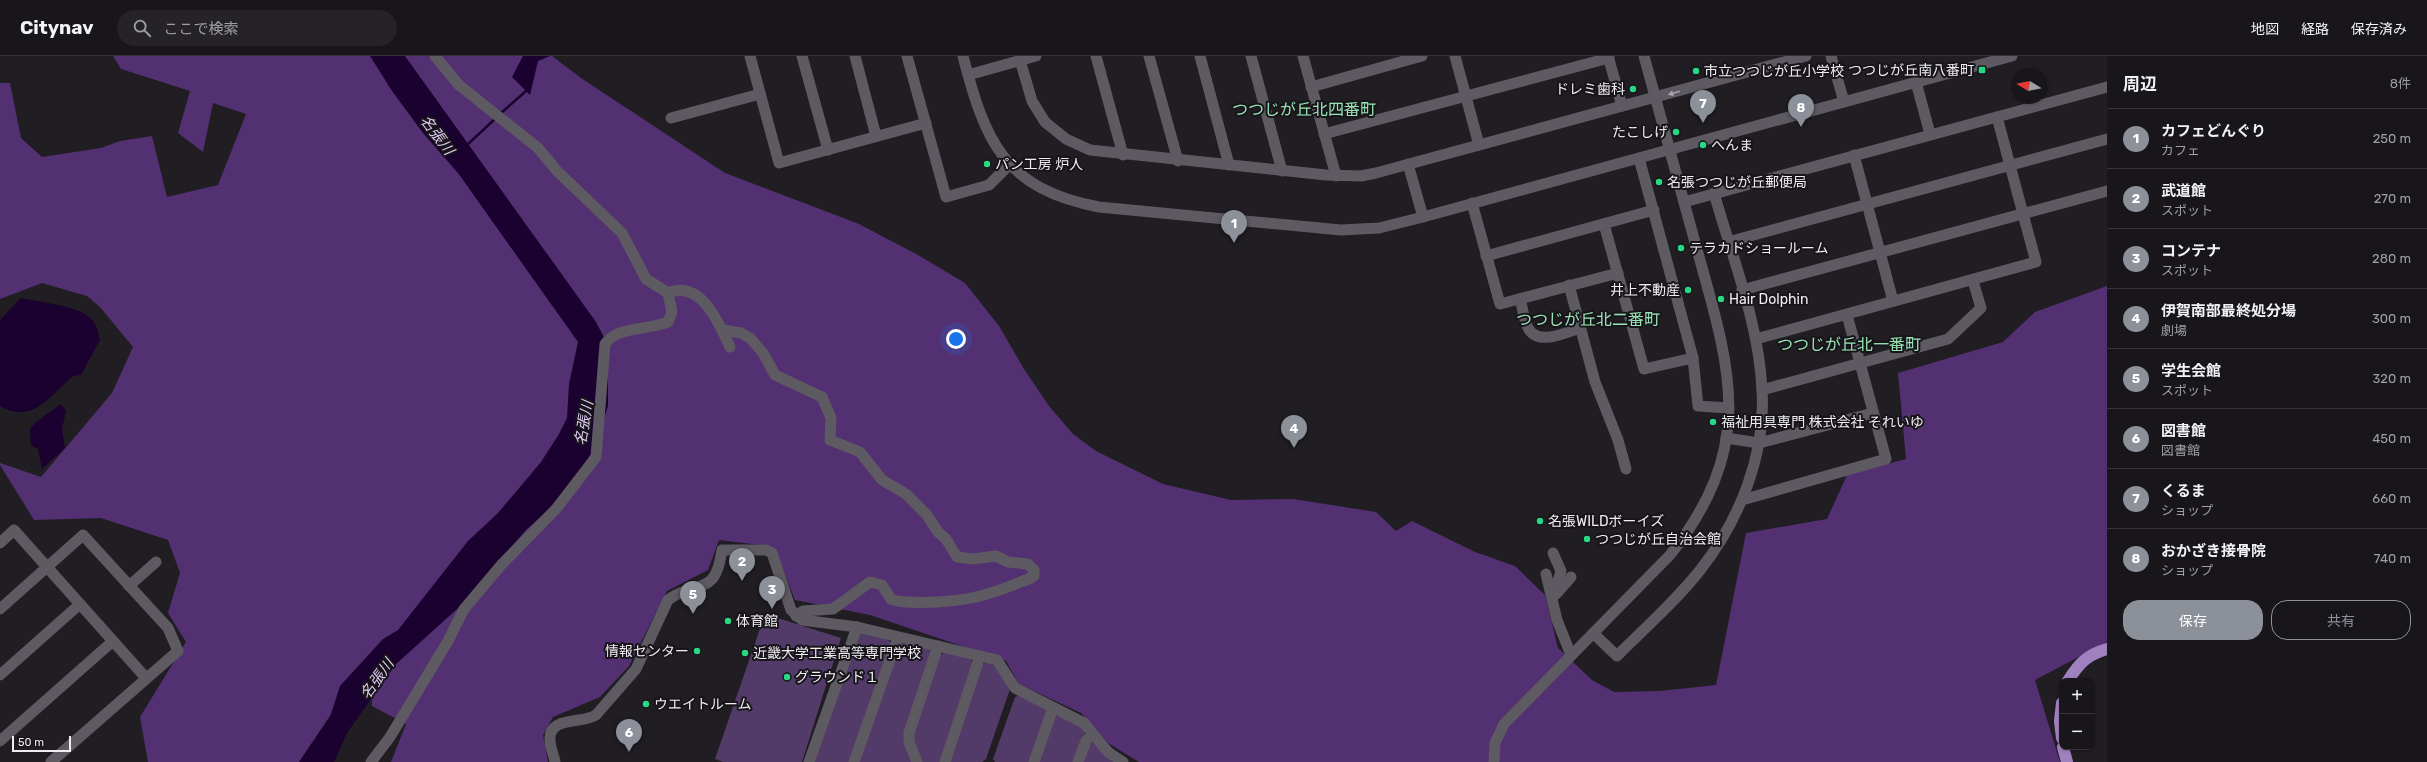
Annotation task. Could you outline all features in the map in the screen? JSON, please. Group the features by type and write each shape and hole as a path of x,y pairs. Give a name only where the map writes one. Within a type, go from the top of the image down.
{"main road":[{"path":"2070,678 2076,668 2092,654 2107,649"},
{"path":"2065,750 2067,762"}],"street":[{"path":"371,762 390,737 429,673 448,641 464,609 502,564 556,509 596,457 605,344 612,337 625,332 668,322 672,312 668,293 646,279 622,233 557,171 538,148 460,85 435,56"},
{"path":"750,56 779,162 926,123"},
{"path":"802,56 828,150"},
{"path":"854,56 876,136"},
{"path":"907,56 946,197 989,185 1010,164"},
{"path":"963,56 983,123 994,143 1010,164 1034,183 1056,195 1073,202 1099,207 1341,230 1379,228 1423,217 2012,56"},
{"path":"968,75 1036,56"},
{"path":"1096,56 1123,155"},
{"path":"1149,56 1178,161"},
{"path":"1200,56 1229,165"},
{"path":"1251,56 1282,171"},
{"path":"1303,56 1336,176"},
{"path":"1311,87 1422,56"},
{"path":"1455,56 1479,145"},
{"path":"1494,762 1495,743 1504,724 1670,555 1688,533 1712,488 1721,463 1730,408 1724,348 1644,56"},
{"path":"1020,60 1032,101 1051,128 1082,148 1123,155 1178,161 1336,176 1361,176 1655,98 1806,56"},
{"path":"1831,56 1844,102"},
{"path":"1324,134 1609,57 1622,106"},
{"path":"1916,82 1930,134"},
{"path":"1684,202 2107,86"},
{"path":"671,118 760,94"},
{"path":"1756,339 1893,301 1973,281 2036,262 1997,117"},
{"path":"1728,242 2107,139"},
{"path":"1854,155 1893,301"},
{"path":"1639,158 1693,358 1698,406 1730,408"},
{"path":"1408,164 1423,217"},
{"path":"1742,290 2107,191"},
{"path":"1593,633 1617,656 1701,570 1725,535 1742,500 1759,443 1762,390 1756,339 1714,193"},
{"path":"1472,203 1500,304 1618,273"},
{"path":"1486,256 1654,210"},
{"path":"1604,224 1644,369 1693,358"},
{"path":"1762,390 1948,339 1981,308 1973,281"},
{"path":"1569,286 1595,382 1618,440 1626,469"},
{"path":"668,293 680,290 697,296 705,303 722,330 730,347"},
{"path":"1520,299 1529,331 1535,335 1546,338 1580,328"},
{"path":"1742,500 1886,459 1847,315"},
{"path":"722,330 741,333 750,338 763,352 775,375 820,395 830,415 830,440 857,450 869,462 882,480 906,494 927,515 938,532 946,539 957,558 973,559 996,556 1008,562 1028,564 1034,570 1031,578 976,597 953,600 897,601 889,596 882,585 870,582 833,610 803,611 796,616"},
{"path":"1726,438 1759,443 1873,413"},
{"path":"0,543 14,530 146,678"},
{"path":"0,609 84,534 168,628 178,650 52,762"},
{"path":"556,762 549,740 553,730 560,724 589,719 599,712 636,669 668,600 712,580 719,569 722,550 766,550 772,553 791,610 802,620 856,627 997,660 1015,688 1084,723 1108,752 1123,762"},
{"path":"1553,552 1562,572 1553,597"},
{"path":"129,586 156,562"},
{"path":"1546,574 1553,597 1557,620 1571,655"},
{"path":"1553,597 1571,577"},
{"path":"0,675 80,604"},
{"path":"809,762 856,627"},
{"path":"854,762 898,637"},
{"path":"0,741 113,641"},
{"path":"917,762 909,742 909,733 938,646"},
{"path":"946,762 980,656"},
{"path":"1034,762 1053,708"},
{"path":"1078,762 1086,740 1092,734"}],"shaded area":[{"path":"113,56 552,56 581,78 725,173 859,224 918,255 965,283 999,326 1024,369 1049,406 1073,434 1096,451 1163,484 1231,500 1293,499 1376,512 1396,531 1412,521 1475,552 1515,566 1545,595 1558,648 1592,680 1614,692 1660,691 1716,685 1746,533 1827,519 1847,475 1906,459 1898,373 2003,342 2035,312 2107,286 2107,642 2035,680 2060,762 1139,762 1108,743 1081,713 1019,684 1006,661 870,615 795,600 775,549 769,546 719,540 708,570 667,591 629,666 600,697 553,717 543,735 548,762 391,762 406,724 372,706 370,656 299,762 148,762 140,717 186,642 168,613 180,573 168,540 101,518 34,520 0,465 0,463 41,477 112,393 133,347 100,307 87,296 42,283 0,299 0,83 10,83 21,138 42,157 101,148 120,141 152,136 167,197 218,185 246,114 213,103 203,152 178,133 190,91 121,69"},
{"name":"グラウンド１","path":"765,614 841,638 802,762 723,762 715,759"},
{"path":"862,632 888,638 891,644 850,762 813,762 857,636"},
{"path":"903,643 930,648 933,653 905,732 912,762 858,762 898,646"},
{"path":"945,652 971,659 974,664 940,762 920,762 913,740 913,732 940,655"},
{"path":"987,662 997,667 1010,689 986,759 982,762 951,762 948,758 981,665"},
{"path":"1020,695 1045,708 1047,713 1030,762 995,762 993,759 1015,697"},
{"path":"1058,715 1081,726 1085,732 1074,762 1037,762 1052,717"},
{"path":"1095,742 1113,762 1082,762 1088,743"}],"water":[{"name":"名張川","path":"370,56 405,56 596,322 608,345 608,406 594,450 568,487 547,511 526,530 467,600 395,665 347,733 334,762 299,762 330,717 340,686 383,639 398,630 468,541 498,513 541,462 559,434 567,418 569,384 578,342 458,173 423,133 392,91"},
{"path":"523,56 550,56 538,61 530,95 512,77"},
{"path":"21,298 56,304 82,312 95,324 100,340 81,375 73,376 40,406 22,412 11,411 0,406 0,320"},
{"path":"61,404 66,411 62,429 65,448 42,469 38,449 31,445 30,429 37,421"}],"waterway":[{"path":"501,113 526,91"},
{"path":"467,145 496,118"}],"place":[{"name":"つつじが丘南八番町","path":"1982,70"},
{"name":"市立つつじが丘小学校","path":"1696,71"},
{"name":"ドレミ歯科","path":"1633,89"},
{"name":"くるま","path":"1703,123"},
{"name":"おかざき接骨院","path":"1801,127"},
{"name":"たこしげ","path":"1676,132"},
{"name":"へんま","path":"1703,145"},
{"name":"パン工房 炉人","path":"987,164"},
{"name":"名張つつじが丘郵便局","path":"1659,182"},
{"name":"カフェどんぐり","path":"1234,243"},
{"name":"テラカドショールーム","path":"1681,248"},
{"name":"井上不動産","path":"1688,290"},
{"name":"Hair Dolphin","path":"1721,299"},
{"name":"福祉用具専門 株式会社 それいゆ","path":"1713,422"},
{"name":"伊賀南部最終処分場","path":"1294,448"},
{"name":"名張WILDボーイズ","path":"1540,521"},
{"name":"つつじが丘自治会館","path":"1587,539"},
{"name":"武道館","path":"742,581"},
{"name":"コンテナ","path":"772,609"},
{"name":"学生会館","path":"693,614"},
{"name":"体育館","path":"728,621"},
{"name":"情報センター","path":"697,651"},
{"name":"近畿大学工業高等専門学校","path":"745,653"},
{"name":"グラウンド１","path":"787,677"},
{"name":"ウエイトルーム","path":"646,704"},
{"name":"図書館","path":"629,752"}],"district":[{"name":"つつじが丘北四番町","path":"1304,109"},
{"name":"つつじが丘北二番町","path":"1588,319"},
{"name":"つつじが丘北一番町","path":"1849,344"}]}
